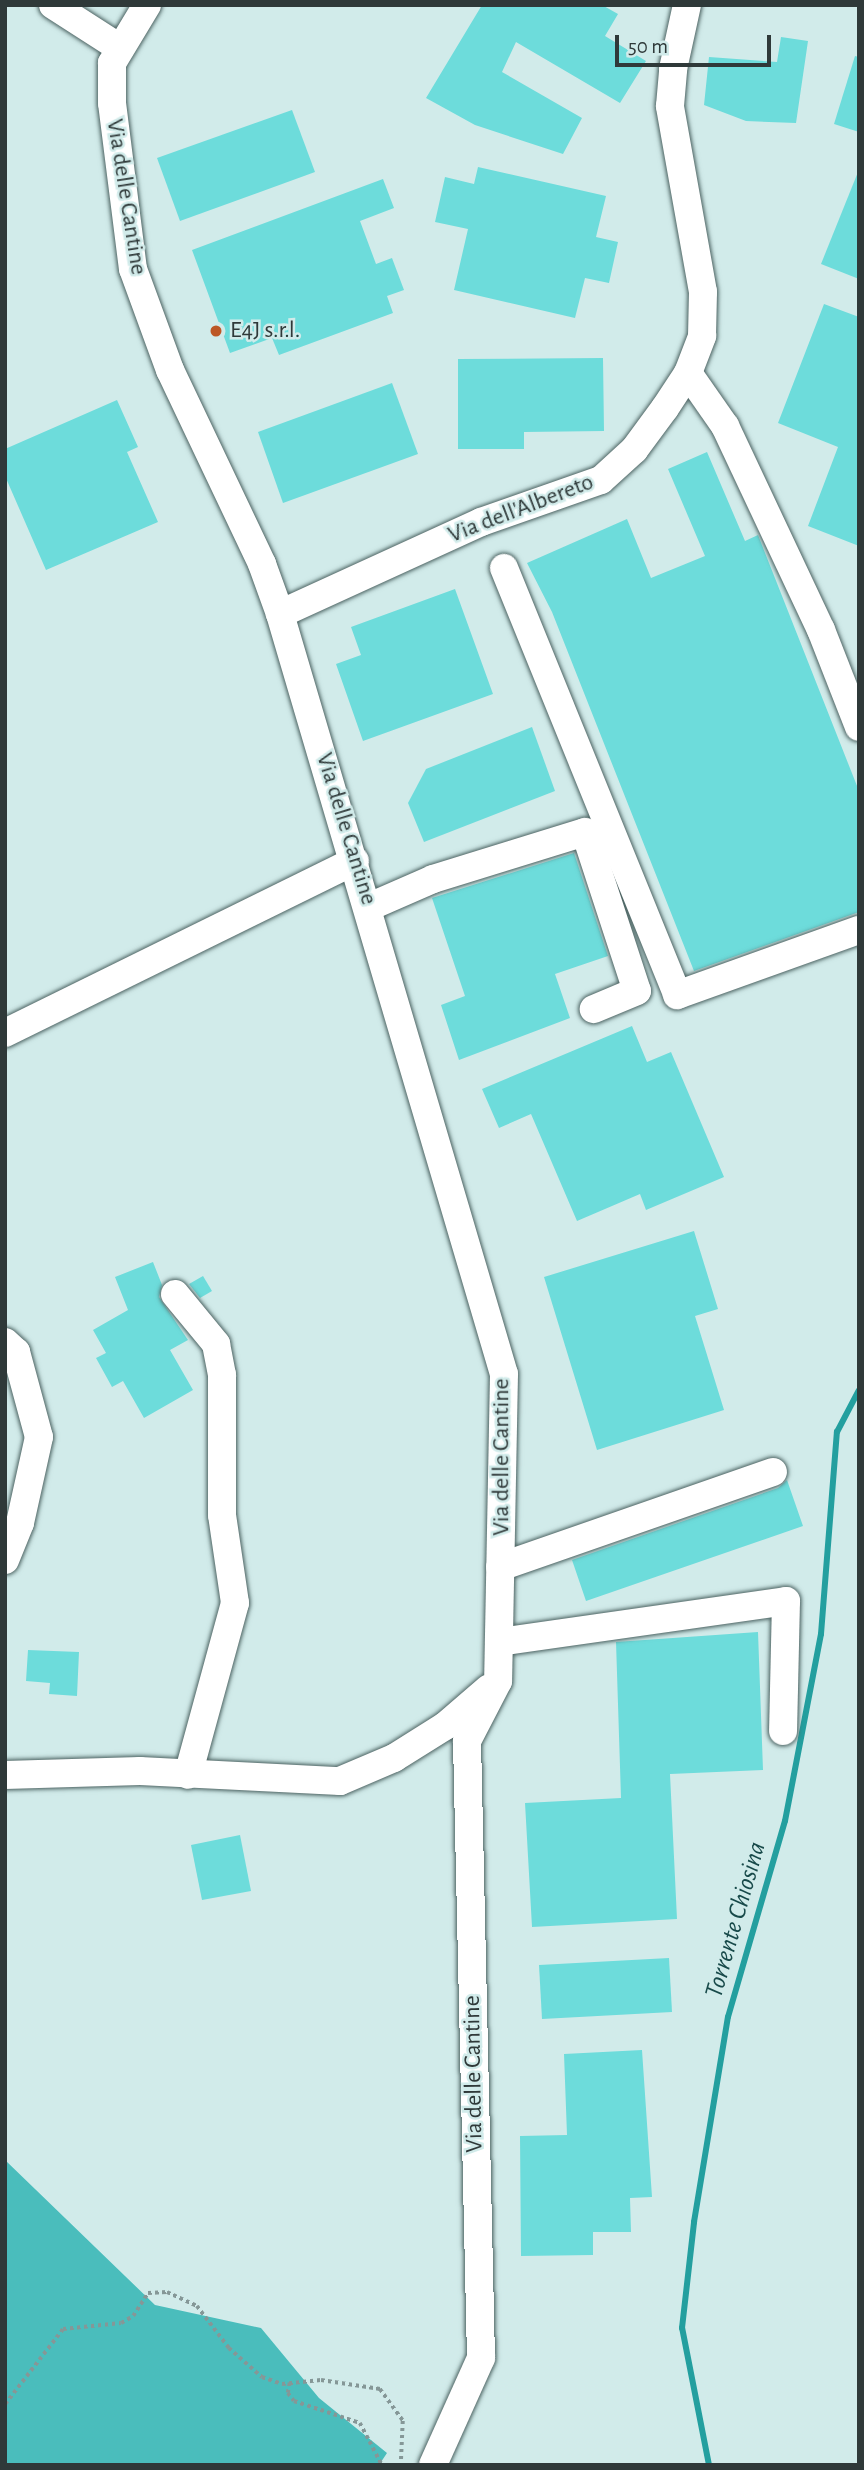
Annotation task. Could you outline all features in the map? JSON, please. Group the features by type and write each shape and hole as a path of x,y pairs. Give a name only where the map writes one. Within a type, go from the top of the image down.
{"street":[{"path":"53,5 120,48"},
{"name":"Via delle Cantine","path":"147,5 112,63 112,103 134,269 170,370 262,564 280,614 369,907 505,1374 498,1681 467,1741 481,2358 433,2465"},
{"name":"Via dell'Albereto","path":"280,614 481,522 601,480 635,450 688,373 702,335 703,292 670,106 673,69 687,5"},
{"path":"688,373 731,438 821,630 859,727"},
{"path":"504,568 677,995 859,930"},
{"path":"369,907 433,879 585,832 638,991 594,1009"},
{"path":"5,1033 355,861"},
{"path":"175,1294 216,1344 220,1365 222,1515 235,1603 188,1775"},
{"path":"5,1342 16,1352 39,1437 20,1523 5,1560"},
{"path":"500,1567 774,1472"},
{"path":"499,1642 786,1601 783,1731"},
{"path":"5,1776 140,1771 340,1781 404,1752 444,1726 498,1681"}],"path":[{"path":"5,2404 63,2329 121,2323 140,2308 148,2293 167,2292 197,2306 229,2348 262,2377 290,2383 342,2381 380,2389 403,2421 401,2465"},
{"path":"290,2383 288,2393 294,2401 360,2423 382,2465"}],"shaded area":[{"path":"5,2160 155,2305 261,2328 319,2398 387,2453 379,2465 5,2465"}],"building":[{"path":"482,5 602,5 618,14 605,36 646,61 620,103 516,42 502,72 582,118 563,154 475,125 426,98"},
{"path":"781,37 808,41 796,123 746,121 704,105 709,57 777,62"},
{"path":"855,56 859,57 859,132 834,124"},
{"path":"292,110 315,172 180,221 157,158"},
{"path":"478,167 606,196 596,237 618,242 609,283 585,278 575,318 454,290 468,229 435,222 445,177 474,184"},
{"path":"859,172 859,279 821,264"},
{"path":"383,179 394,208 360,221 376,264 392,258 404,290 387,296 393,313 279,355 272,338 230,353 192,250"},
{"path":"824,304 859,317 859,546 808,526 838,447 778,423"},
{"path":"603,358 604,431 524,432 524,449 458,449 458,359"},
{"path":"392,383 418,454 283,503 258,432"},
{"path":"117,400 138,447 127,452 158,522 46,570 5,476 5,449"},
{"path":"707,452 745,541 758,535 859,791 859,912 694,971 552,612 527,563 627,519 651,578 705,556 668,469"},
{"path":"455,589 493,694 363,741 336,664 361,655 351,627"},
{"path":"532,727 555,791 424,842 408,803 426,769"},
{"path":"574,853 608,956 555,974 570,1018 459,1060 441,1005 465,996 432,898"},
{"path":"632,1026 647,1062 671,1052 724,1177 646,1210 640,1194 577,1221 531,1114 499,1128 482,1089"},
{"path":"694,1231 718,1309 695,1316 724,1410 597,1450 544,1277"},
{"path":"153,1262 162,1285 159,1297 188,1340 170,1350 193,1390 144,1418 123,1381 112,1387 96,1358 106,1353 93,1330 128,1310 115,1277"},
{"path":"203,1276 212,1291 200,1298 189,1284"},
{"path":"787,1480 803,1526 586,1601 572,1560 778,1488"},
{"path":"758,1632 763,1770 670,1774 677,1919 532,1927 525,1803 621,1798 616,1642"},
{"path":"28,1650 79,1652 77,1696 49,1694 50,1683 26,1681"},
{"path":"240,1835 251,1891 202,1900 191,1845"},
{"path":"669,1958 672,2012 542,2019 539,1965"},
{"path":"642,2050 652,2197 630,2198 631,2232 593,2232 593,2255 521,2256 520,2136 567,2135 564,2054"}],"waterway":[{"name":"Torrente Chiosina","path":"709,2465 682,2328 694,2222 728,2017 785,1821 821,1634 837,1432 859,1390"}],"place":[{"name":"E4J s.r.l.","path":"216,331"}]}
